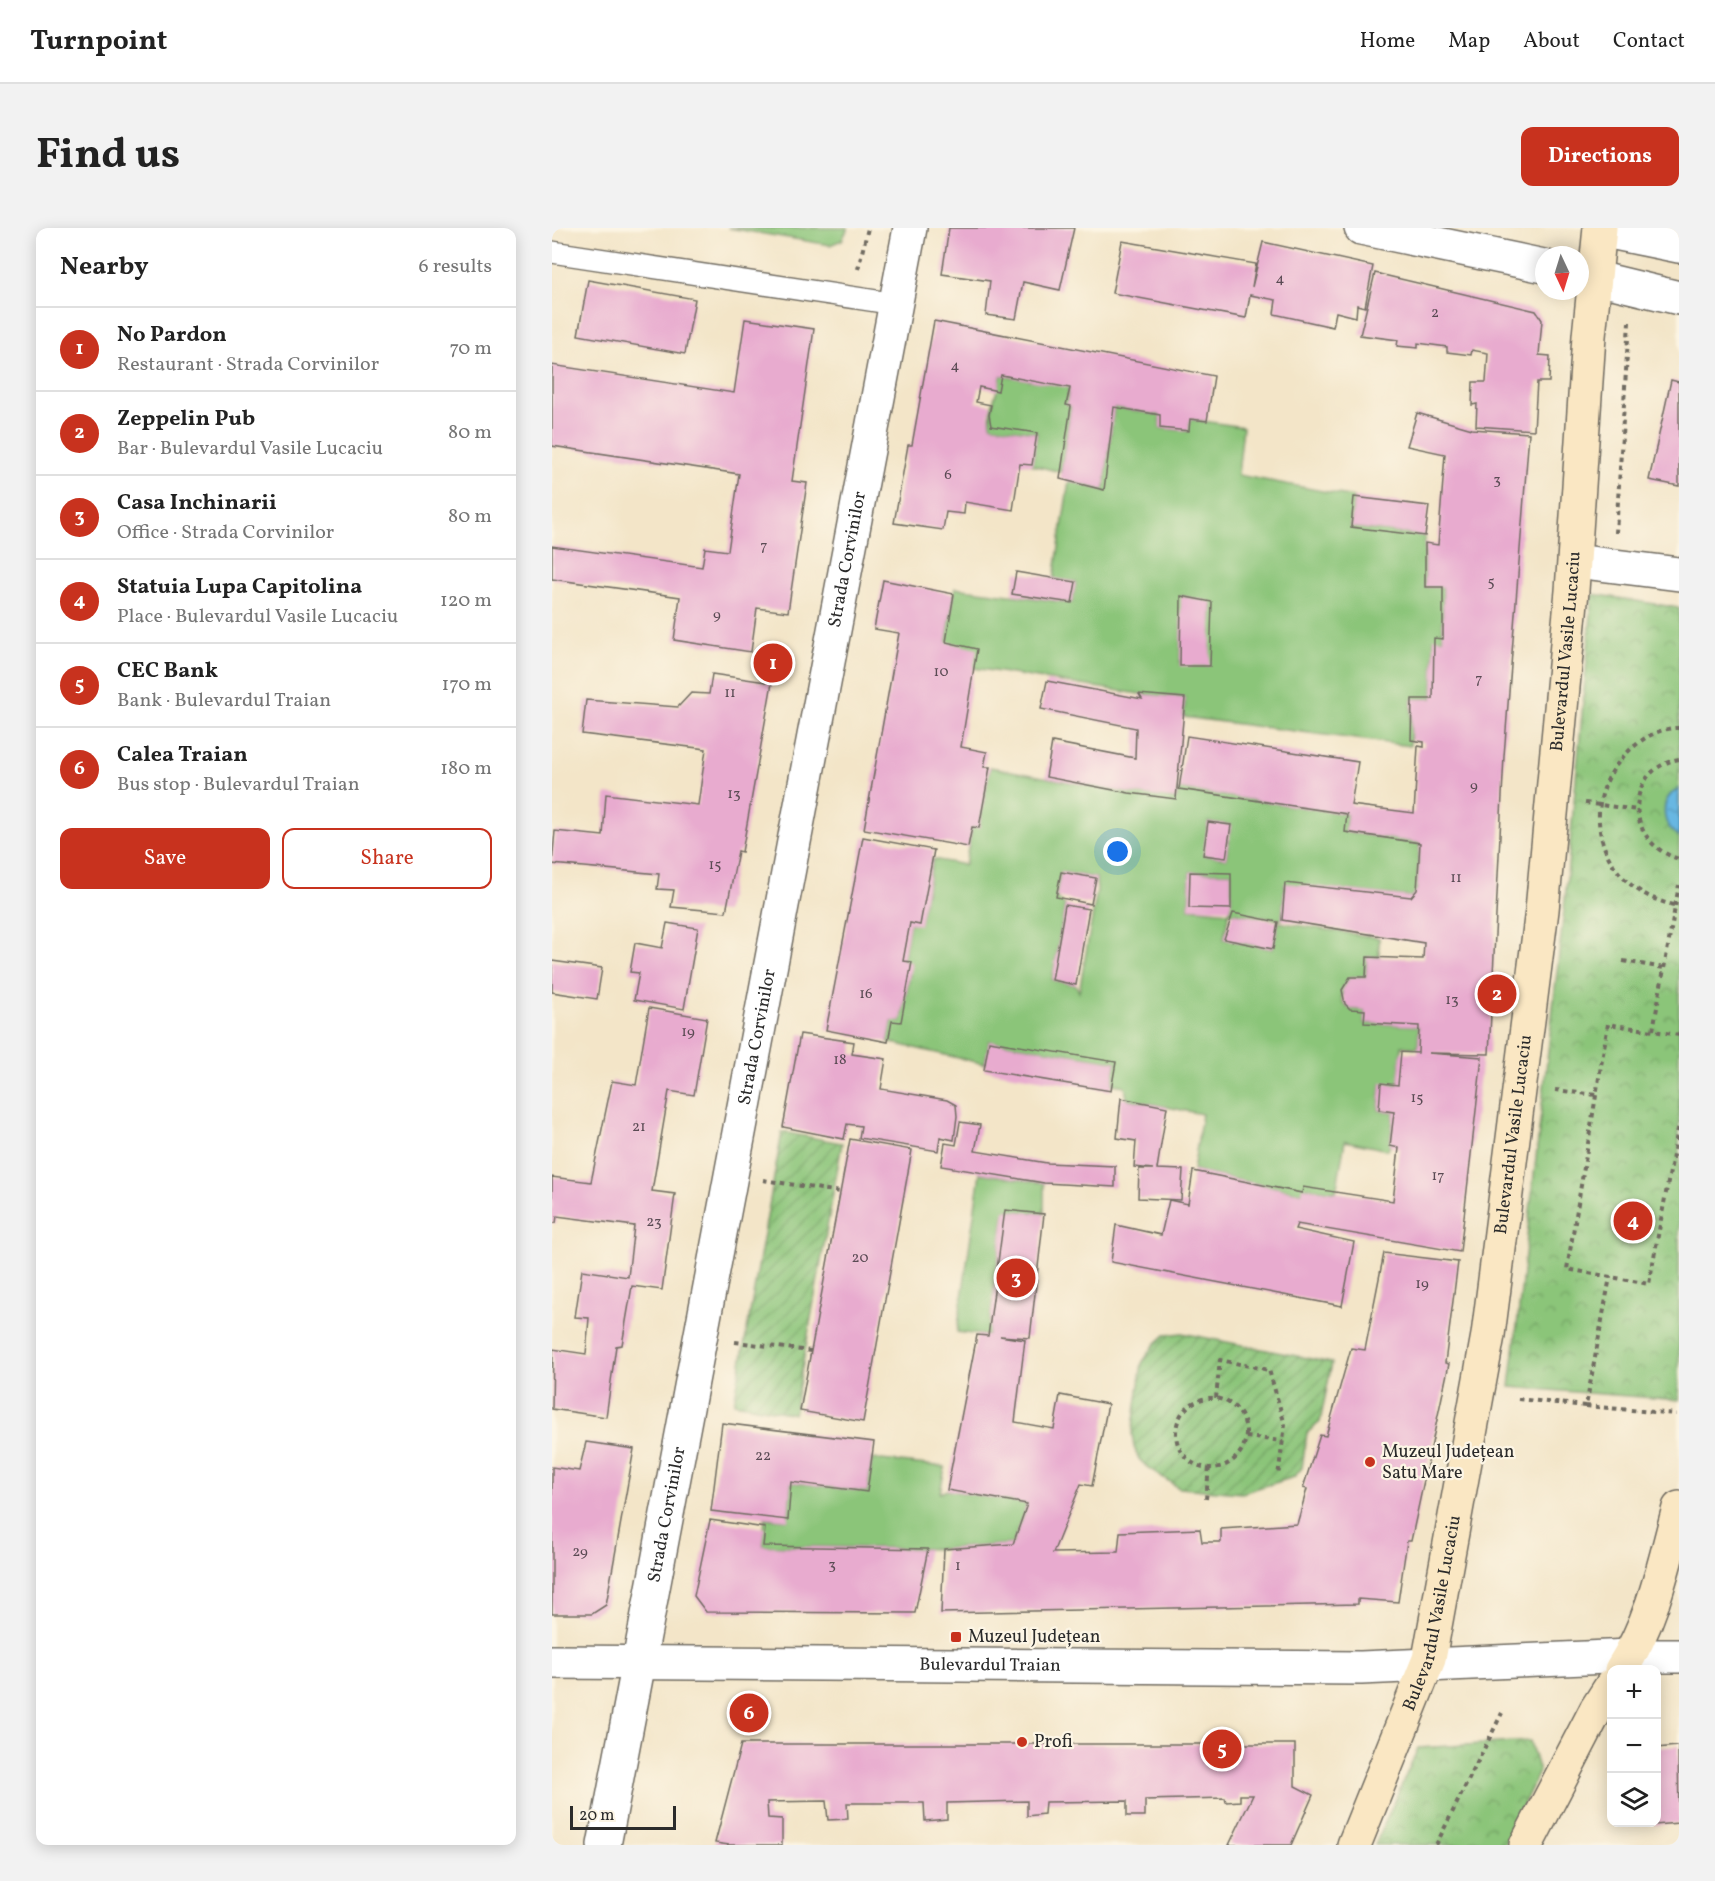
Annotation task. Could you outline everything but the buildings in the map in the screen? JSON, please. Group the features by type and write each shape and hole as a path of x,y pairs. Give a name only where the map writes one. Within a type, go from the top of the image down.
{"main road":[{"name":"Bulevardul Vasile Lucaciu","path":"1589,268 1600,229"},
{"name":"Bulevardul Vasile Lucaciu","path":"1354,1845 1427,1666 1489,1323 1542,910 1575,561 1589,336 1588,300"},
{"path":"1626,1663 1654,1605 1679,1508"},
{"path":"1526,1845 1607,1692"}],"street":[{"name":"Strada Corvinilor","path":"604,1845 873,434 910,228"},
{"path":"1361,228 1535,264"},
{"path":"1600,229 1679,246"},
{"path":"1589,276 1679,298"},
{"path":"1575,561 1679,574"},
{"name":"Bulevardul Traian","path":"552,1662 1361,1668 1626,1663 1679,1656"}],"lane":[{"path":"552,252 896,304"}],"path":[{"path":"858,271 868,228"},
{"path":"1616,543 1630,319"},
{"path":"1677,905 1657,901 1631,886 1612,865 1601,837 1600,805 1606,779 1622,755 1646,737 1673,727 1679,728"},
{"path":"1679,759 1669,761 1655,770 1644,783 1638,799 1643,832 1653,846 1679,859"},
{"path":"1600,805 1638,810"},
{"path":"1653,1030 1679,885"},
{"path":"1623,961 1664,968"},
{"path":"1679,1035 1608,1024 1567,1269 1649,1284 1679,1123"},
{"path":"1551,1089 1596,1095"},
{"path":"762,1180 840,1192"},
{"path":"1586,1406 1610,1277"},
{"path":"732,1341 811,1351"},
{"path":"1216,1398 1221,1360 1269,1370 1285,1425 1278,1476"},
{"path":"1200,1398 1216,1398 1234,1406 1241,1414 1246,1437 1243,1448 1236,1458 1226,1464 1209,1467 1192,1463 1183,1456 1175,1434 1177,1422 1182,1412 1190,1404 1200,1398"},
{"path":"1518,1399 1676,1414"},
{"path":"1246,1437 1283,1441"},
{"path":"1206,1499 1209,1467"},
{"path":"1436,1845 1502,1713"}],"green space":[{"path":"728,228 848,228 842,240 830,245"},
{"path":"1001,375 1069,387 1067,404 1071,406 1061,472 1032,465 1037,433 991,426 992,406"},
{"path":"1114,407 1160,415 1160,428 1188,431 1190,419 1243,427 1238,475 1354,497 1351,527 1425,536 1425,587 1443,587 1443,639 1434,639 1433,699 1412,699 1410,746 1184,717 1185,698 1139,694 974,668 946,642 955,588 1072,603 1076,582 1054,579 1069,481 1104,490","holes":["1182,596 1212,603 1209,666 1180,665"]},
{"path":"1593,594 1679,608 1679,1400 1510,1387 1564,910"},
{"path":"990,767 1129,793 1176,799 1179,789 1347,814 1345,832 1420,843 1417,890 1411,897 1285,884 1282,920 1229,912 1224,939 1273,949 1278,922 1379,938 1379,957 1367,957 1366,977 1351,977 1343,988 1342,997 1349,1008 1365,1010 1364,1023 1419,1026 1418,1048 1402,1046 1398,1085 1381,1084 1379,1110 1394,1112 1388,1150 1345,1141 1336,1192 1304,1187 1302,1193 1193,1171 1202,1114 1127,1099 1125,1086 1112,1084 1116,1062 989,1041 985,1064 888,1042 892,1021 901,1022 912,963 903,961 910,923 920,924 933,859 965,865 972,827 979,827","holes":["1208,822 1231,825 1226,858 1204,855","1061,872 1096,878 1097,891 1079,992 1076,985 1052,980 1065,905 1056,897","1190,872 1231,873 1231,909 1229,912 1189,908"]},
{"path":"782,1132 842,1143 794,1414 734,1403"},
{"path":"980,1173 1044,1183 1044,1214 1005,1210 988,1336 957,1332"},
{"path":"1182,1333 1332,1363 1320,1422 1307,1433 1302,1468 1294,1477 1242,1493 1179,1488 1139,1459 1132,1434 1142,1363 1155,1344 1165,1335"},
{"path":"872,1459 945,1467 940,1493 947,1490 1027,1504 1013,1544 944,1549 763,1546 765,1518 788,1520 791,1482 867,1492"},
{"path":"1530,1741 1539,1772 1504,1845 1375,1845 1418,1748"}],"water":[{"path":"1679,788 1679,837 1668,826 1664,812 1668,799"}],"place":[{"name":"No Pardon","path":"773,663"},
{"name":"Zeppelin Pub","path":"1497,994"},
{"name":"Statuia Lupa Capitolina","path":"1633,1221"},
{"name":"Casa Inchinarii","path":"1016,1278"},
{"name":"Muzeul Județean Satu Mare","path":"1370,1462"},
{"name":"Muzeul Județean","path":"956,1637"},
{"name":"Calea Traian","path":"749,1713"},
{"name":"Profi","path":"1022,1742"},
{"name":"CEC Bank","path":"1222,1749"}]}
